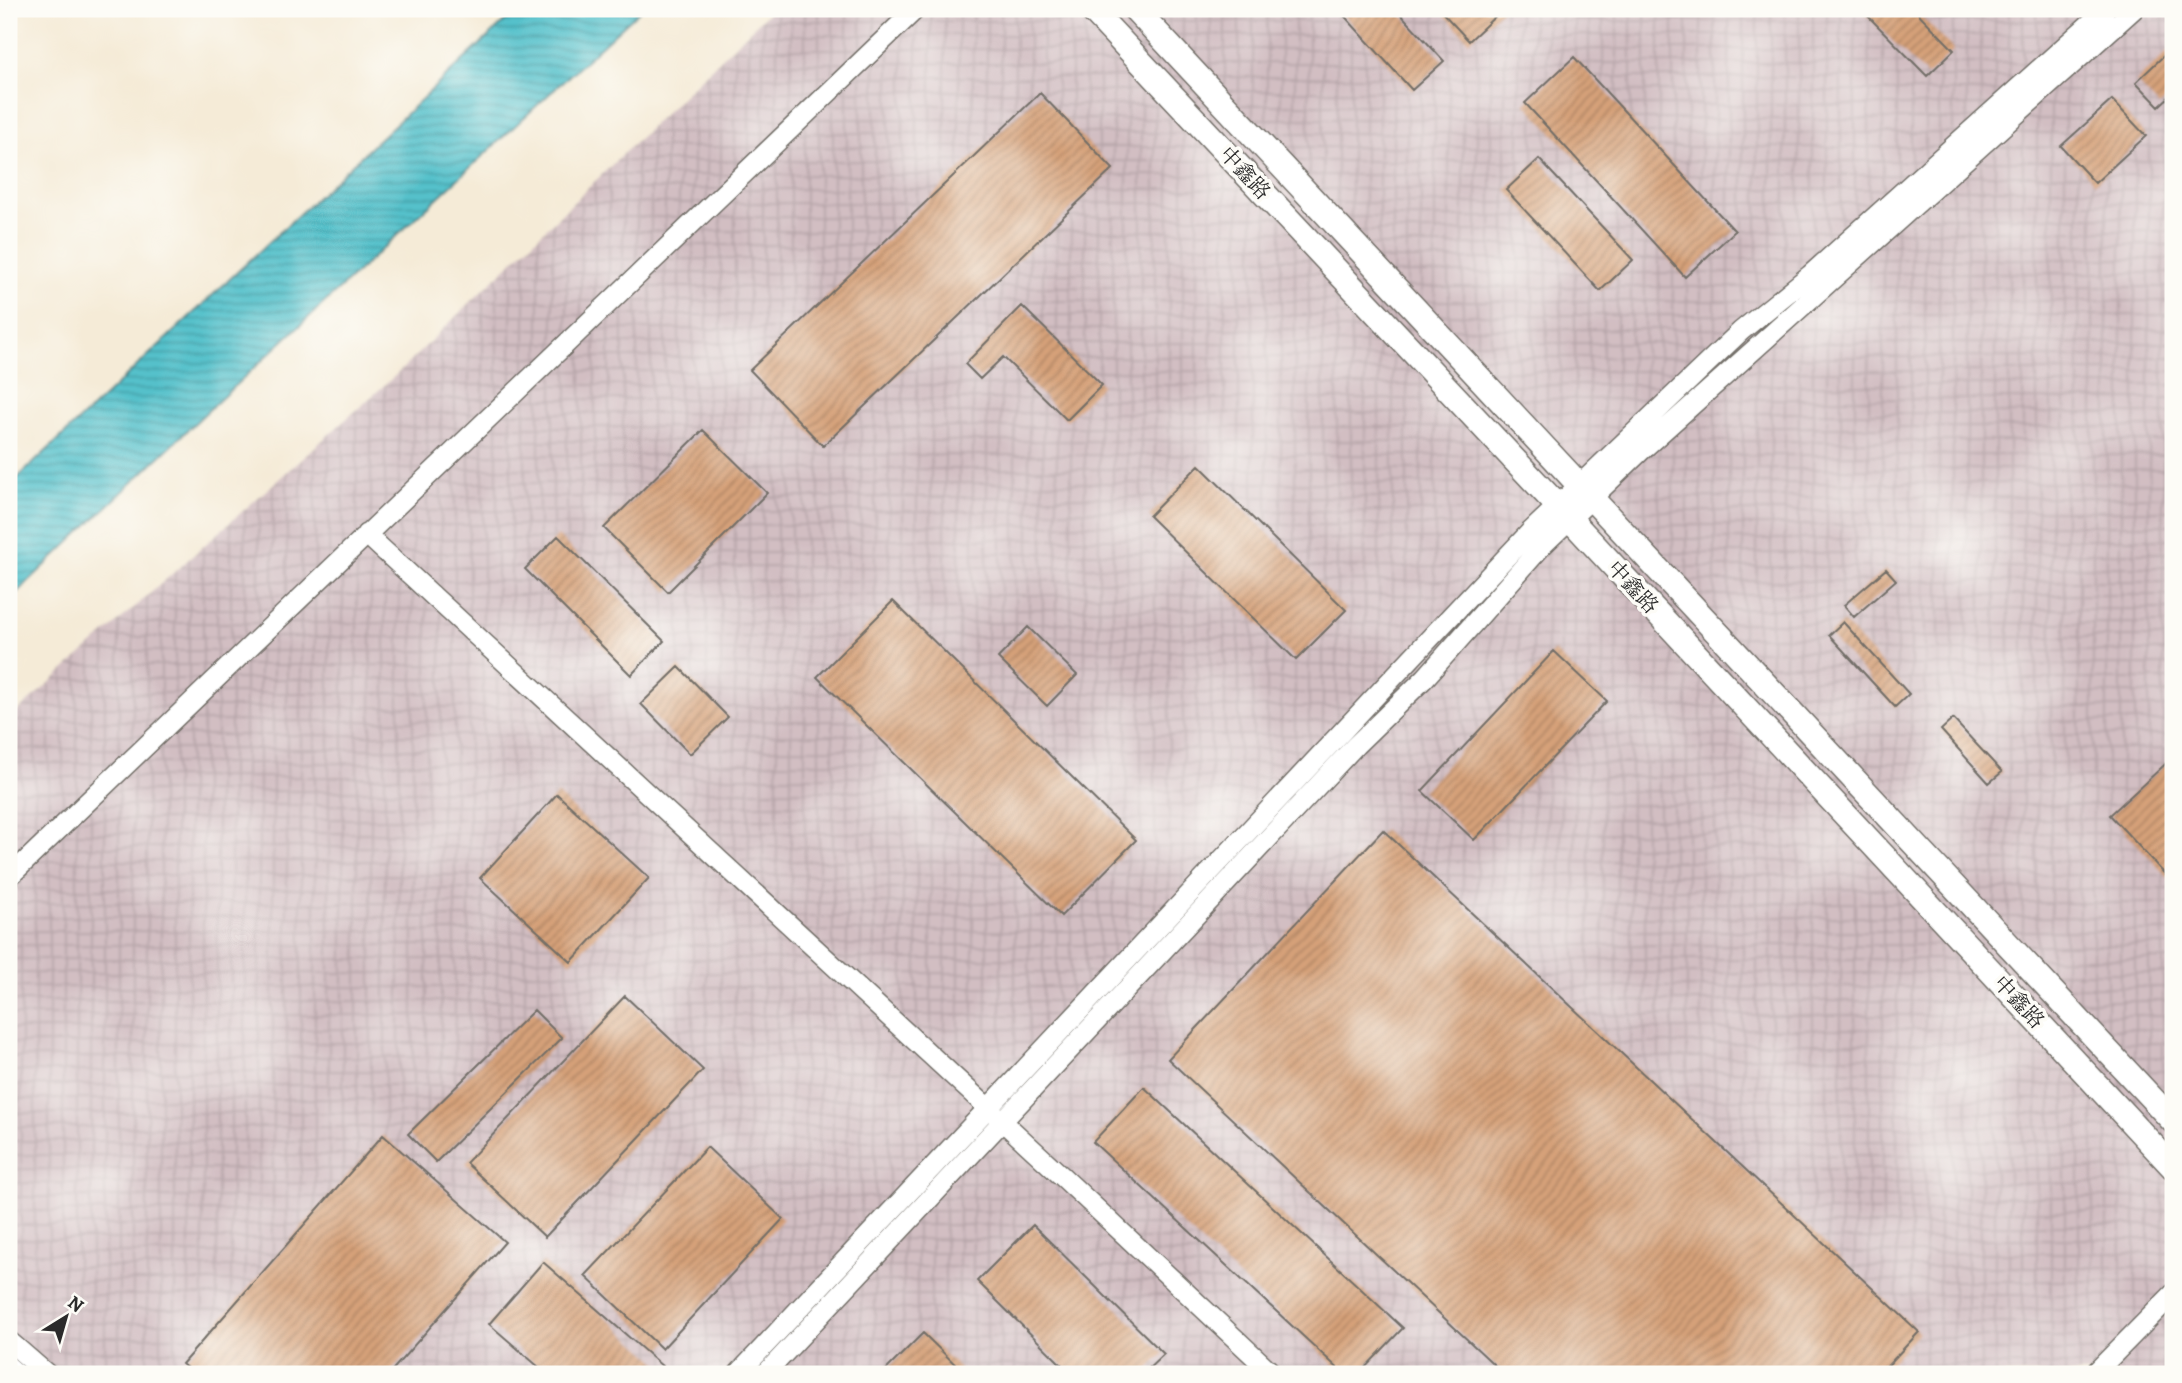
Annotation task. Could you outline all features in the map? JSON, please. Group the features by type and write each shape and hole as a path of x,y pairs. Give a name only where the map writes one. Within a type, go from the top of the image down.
{"main road":[{"name":"中鑫路","path":"1091,9 2173,1167"},
{"name":"中鑫路","path":"1135,9 2173,1121"}],"street":[{"path":"9,877 916,9"},
{"path":"765,1374 995,1116 1528,533 1563,513 1741,331 1810,275 2106,9"},
{"path":"1586,491 1641,451 2134,9"},
{"path":"366,534 1273,1374"},
{"path":"738,1374 995,1116"},
{"path":"2094,1374 2173,1294"},
{"path":"9,1341 47,1374"},
{"path":"9,1367 17,1374"}],"shaded area":[{"path":"772,9 2173,9 2173,1374 9,1374 9,719 397,374"}],"water":[{"path":"518,9 641,9 199,419 9,600 9,486"}],"building":[{"path":"1338,9 1396,9 1444,61 1412,90"},
{"path":"1439,9 1503,9 1469,41"},
{"path":"1861,9 1914,9 1954,50 1927,76"},
{"path":"2173,47 2173,93 2159,106 2136,82"},
{"path":"1574,57 1735,231 1685,277 1525,103"},
{"path":"1040,93 1113,169 823,446 750,370"},
{"path":"2112,100 2146,136 2095,183 2061,146"},
{"path":"1539,159 1633,260 1600,291 1506,190"},
{"path":"1022,306 1102,385 1067,420 1003,357 980,379 965,364"},
{"path":"703,430 767,493 668,592 604,528"},
{"path":"1199,465 1346,610 1296,660 1149,516"},
{"path":"558,536 664,641 631,675 525,569"},
{"path":"1886,569 1896,580 1854,617 1844,605"},
{"path":"893,601 1136,840 1061,916 817,677"},
{"path":"1843,622 1909,694 1895,707 1829,635"},
{"path":"1028,627 1077,675 1047,706 998,658"},
{"path":"1554,651 1607,701 1474,840 1422,791"},
{"path":"679,667 728,717 690,754 641,704"},
{"path":"1953,719 2002,772 1989,783 1941,730"},
{"path":"2173,757 2173,883 2110,815"},
{"path":"557,794 649,878 571,962 480,878"},
{"path":"1383,830 1919,1332 1880,1374 1504,1374 1168,1059"},
{"path":"625,996 703,1070 545,1237 466,1163"},
{"path":"534,1010 562,1038 436,1162 408,1134"},
{"path":"1144,1087 1403,1328 1359,1374 1344,1374 1093,1142"},
{"path":"383,1135 505,1242 389,1374 194,1374 182,1364"},
{"path":"707,1147 783,1219 662,1349 585,1276"},
{"path":"1033,1225 1164,1354 1143,1374 1071,1374 977,1281"},
{"path":"543,1262 662,1366 655,1374 547,1374 489,1324"},
{"path":"923,1333 965,1374 890,1374 886,1370"}]}
